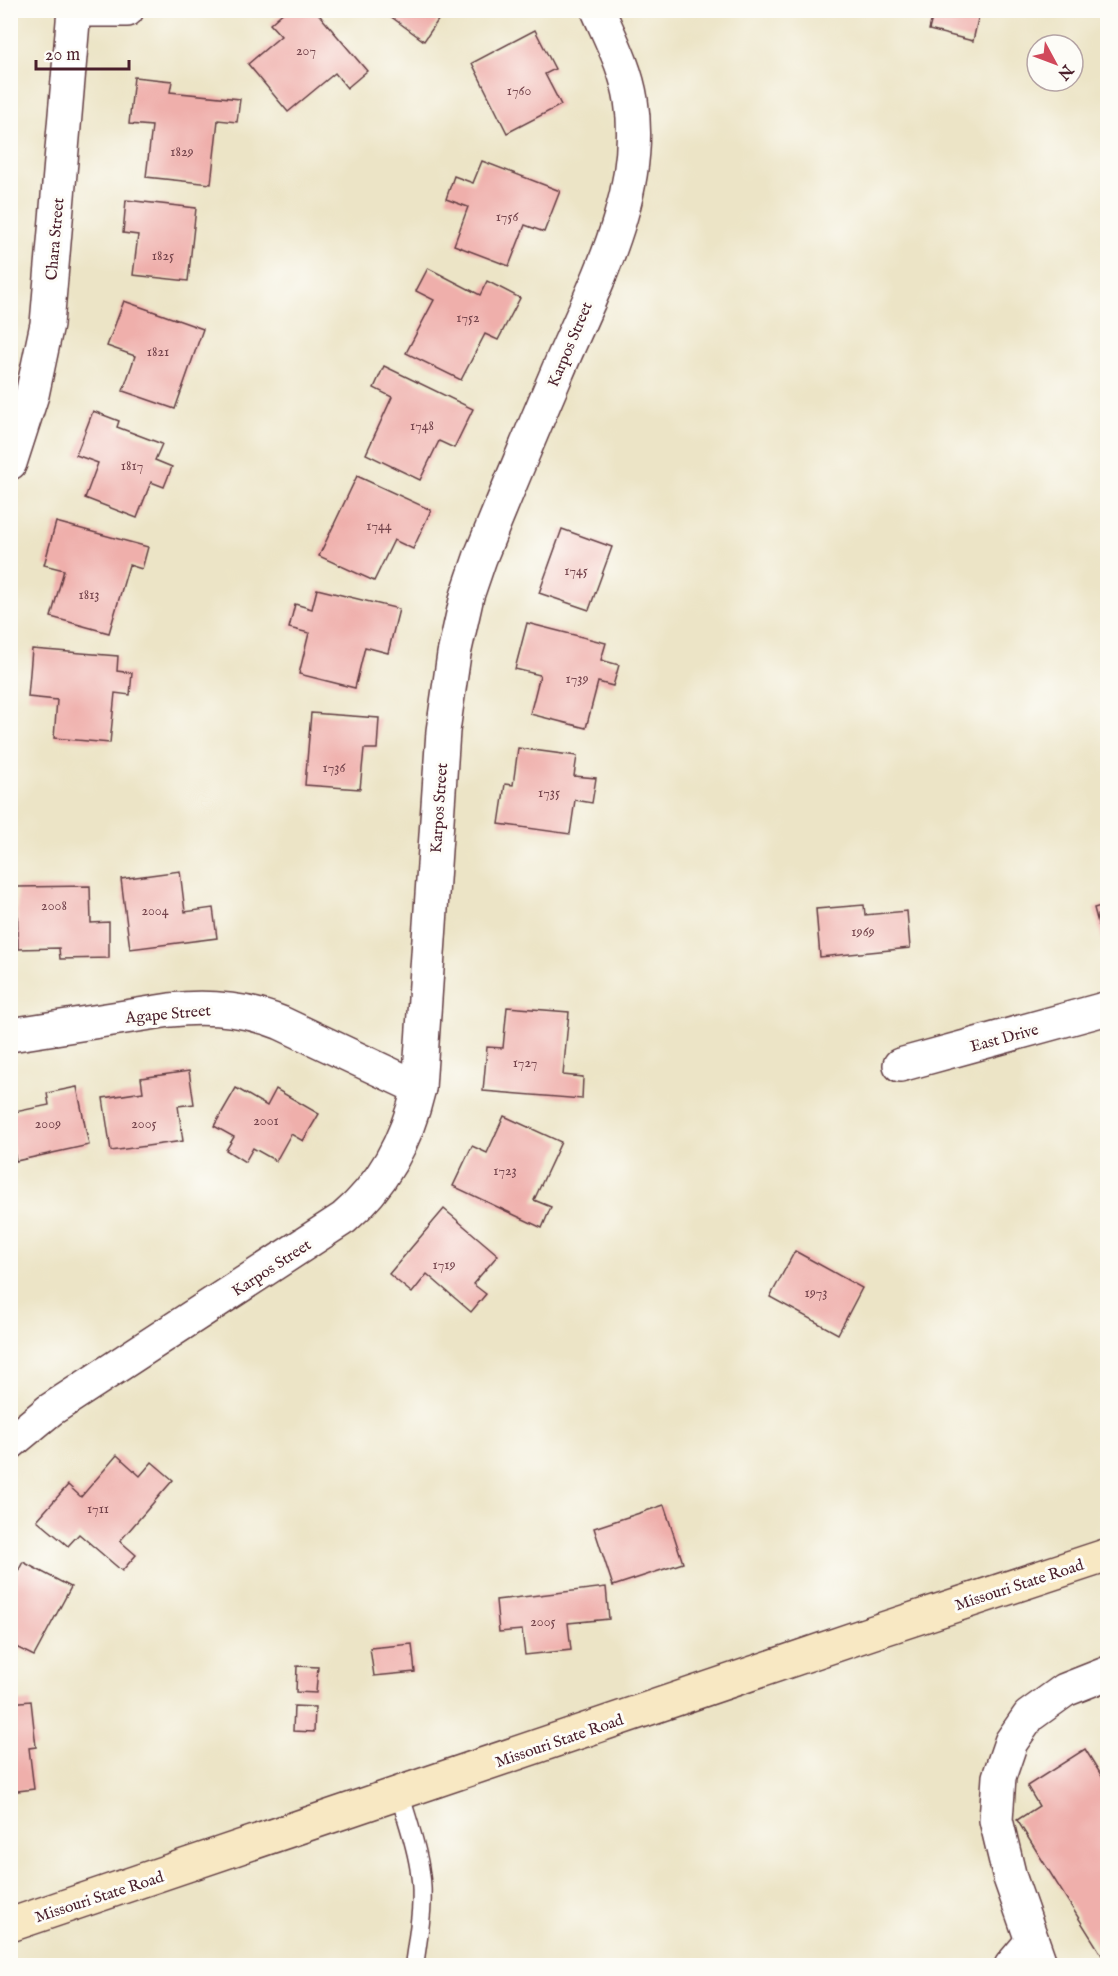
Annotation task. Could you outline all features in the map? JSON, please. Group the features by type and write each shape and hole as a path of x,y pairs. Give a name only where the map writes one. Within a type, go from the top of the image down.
{"street":[{"name":"Chara Street","path":"10,463 32,395 47,324 74,10"},
{"path":"87,10 127,10"},
{"name":"Karpos Street","path":"10,1443 50,1410 326,1231 362,1203 384,1175 400,1146 419,1088 443,731 454,654 467,596 480,558 608,252 626,197 631,159 631,99 621,62 598,10"},
{"name":"East Drive","path":"900,1065 1107,1008"},
{"name":"Agape Street","path":"10,1035 170,1010 226,1009 263,1016 281,1023 419,1088"},
{"name":"Missouri State Road","path":"10,1925 1107,1555"},
{"path":"1011,1965 1036,1953 1010,1878 996,1820 999,1777 1011,1742 1029,1716 1065,1690 1107,1673"}],"lane":[{"path":"399,1795 420,1872 422,1903 414,1965"}],"building":[{"path":"286,10 315,10 367,71 347,88 335,73 288,112 248,64 281,36 270,24"},
{"path":"382,10 445,10 424,41"},
{"path":"934,10 980,10 973,41 929,30"},
{"path":"535,30 555,69 545,74 561,105 507,133 472,63"},
{"path":"134,77 172,81 170,92 240,99 237,122 218,120 211,184 146,177 152,126 129,124"},
{"path":"482,161 560,191 544,232 525,225 509,266 454,245 468,207 446,199 454,176 473,183"},
{"path":"126,200 196,208 188,281 133,275 138,235 123,233"},
{"path":"428,268 480,295 487,281 520,298 498,340 485,334 461,380 406,353 434,300 416,291"},
{"path":"124,301 203,329 175,409 123,391 135,356 107,346"},
{"path":"384,366 473,409 454,448 439,441 420,480 366,454 392,397 374,388"},
{"path":"93,411 119,421 117,427 162,444 155,460 172,467 164,487 151,482 137,518 85,498 98,463 76,455"},
{"path":"357,476 431,510 413,549 394,540 374,581 319,556"},
{"path":"56,522 148,547 142,569 129,565 109,633 51,617 64,570 44,565"},
{"path":"562,529 612,547 589,610 539,593"},
{"path":"317,589 399,609 388,653 365,647 355,688 299,674 309,633 289,628 295,604 312,609"},
{"path":"527,623 606,643 601,660 619,665 613,686 598,682 586,728 530,714 540,675 515,669"},
{"path":"32,649 118,656 117,671 132,673 130,695 115,693 110,743 54,738 57,700 28,697"},
{"path":"311,713 379,718 377,749 364,749 360,789 305,785"},
{"path":"518,748 577,756 574,776 596,778 592,803 575,800 570,834 499,824 505,784 513,785"},
{"path":"180,871 185,912 213,908 217,938 130,949 121,879"},
{"path":"90,886 91,923 109,922 109,958 60,959 59,948 18,949 17,887"},
{"path":"1108,904 1108,958 1107,958 1094,908"},
{"path":"864,905 865,915 907,911 910,948 820,957 816,909"},
{"path":"507,1007 569,1012 563,1075 583,1077 582,1099 483,1091 487,1047 503,1048"},
{"path":"189,1071 194,1104 178,1106 183,1141 111,1151 103,1098 143,1092 141,1078"},
{"path":"77,1087 89,1145 16,1161 10,1134 10,1113 49,1105 47,1093"},
{"path":"236,1088 267,1106 276,1089 319,1114 303,1141 291,1134 276,1161 253,1148 245,1162 226,1150 234,1137 214,1126"},
{"path":"504,1116 561,1142 534,1200 551,1207 542,1228 453,1186 472,1146 487,1153"},
{"path":"444,1209 498,1255 473,1284 486,1294 471,1312 427,1274 412,1293 389,1274"},
{"path":"795,1251 862,1288 838,1334 770,1297"},
{"path":"117,1455 140,1476 152,1462 173,1480 120,1541 136,1555 122,1571 79,1534 68,1546 37,1520 68,1485 81,1497"},
{"path":"664,1505 683,1563 613,1586 594,1528"},
{"path":"23,1562 71,1587 34,1656 10,1644 10,1586"},
{"path":"606,1587 609,1619 568,1623 571,1650 525,1655 522,1630 499,1632 496,1600"},
{"path":"412,1644 415,1672 374,1676 370,1648"},
{"path":"297,1666 318,1667 316,1693 296,1692"},
{"path":"31,1701 36,1747 29,1748 34,1789 10,1792 10,1703"},
{"path":"294,1706 315,1707 314,1732 293,1731"},
{"path":"1085,1749 1108,1786 1108,1965 1017,1820 1039,1806 1027,1786"}]}
